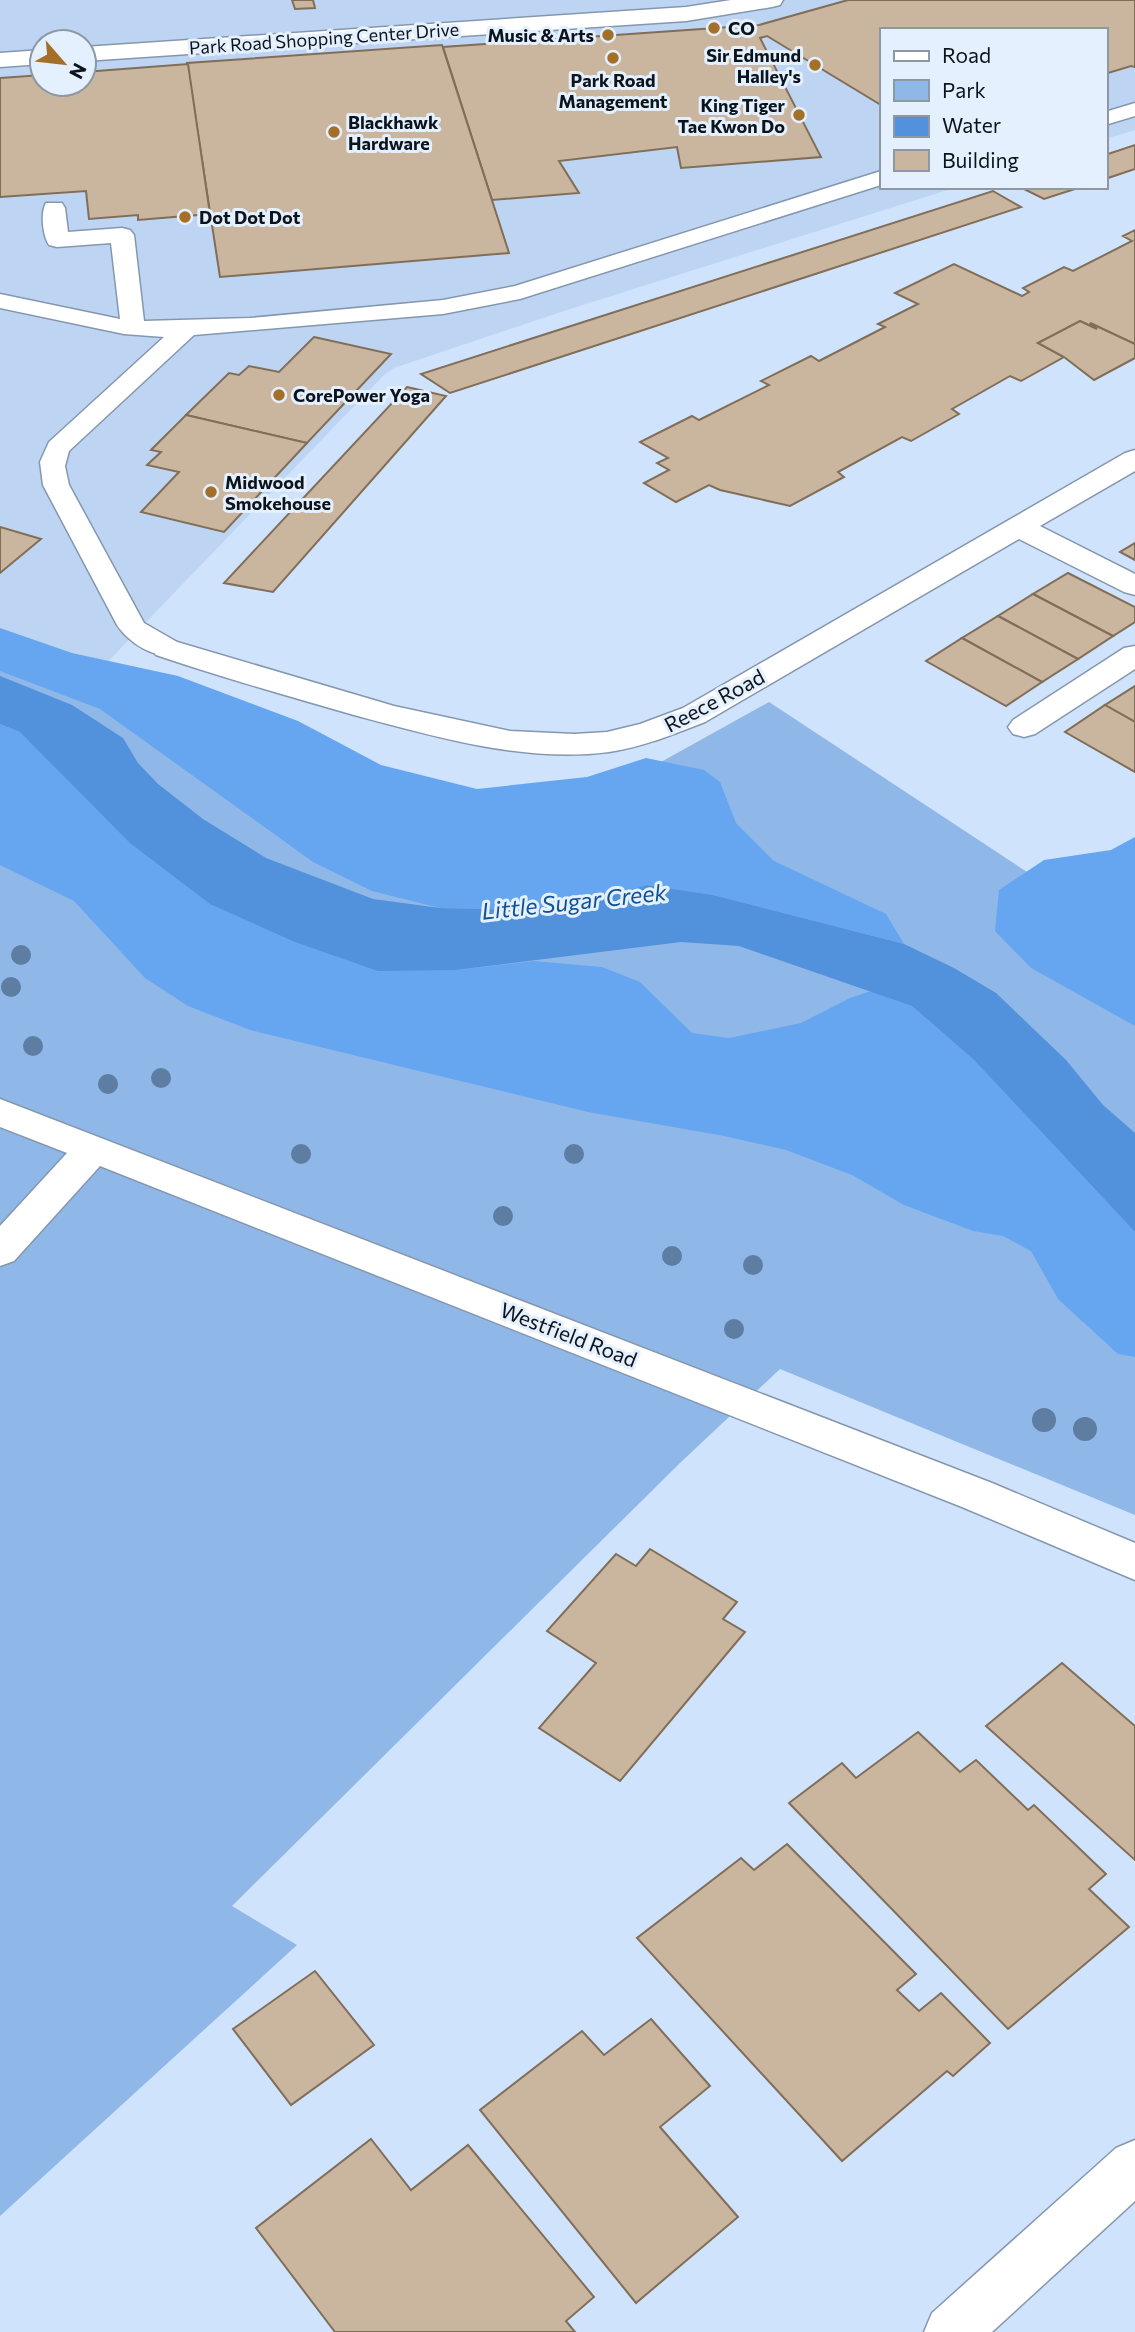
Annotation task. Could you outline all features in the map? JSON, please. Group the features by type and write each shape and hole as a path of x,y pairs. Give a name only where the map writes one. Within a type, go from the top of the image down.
{"street":[{"name":"Park Road Shopping Center Drive","path":"98,53 686,14 772,0"},
{"path":"0,60 28,58"},
{"name":"Reece Road","path":"167,648 230,670 481,737 567,745 610,741 655,730 694,715 1135,459"},
{"path":"1018,527 1135,586"},
{"path":"1024,727 1135,655"},
{"name":"Westfield Road","path":"0,1112 872,1454 1135,1562"},
{"path":"0,1251 94,1149"},
{"path":"951,2332 1135,2166"}],"lane":[{"path":"1107,118 1135,109"},
{"path":"0,301 133,328 187,330 478,302 520,292 880,178"},
{"path":"54,208 57,240 122,235 133,328"},
{"path":"167,648 137,633 131,625 57,485 51,472 51,460 58,447 187,330"}],"shaded area":[{"path":"0,0 1135,0 1135,130 1107,138 1107,28 880,28 880,189 951,189 567,310 394,368 384,375 96,674 0,645"},
{"path":"0,628 72,653 178,676 298,721 381,765 477,789 587,777 646,758 704,770 720,782 736,823 774,861 886,914 904,944 713,895 647,885 601,899 519,910 440,908 372,891 313,862 100,709 0,671"},
{"path":"0,724 20,732 456,970 533,961 602,967 640,982 692,1033 729,1038 801,1023 850,998 871,991 912,1006 974,1060 1135,1232 1135,1357 1118,1354 1058,1299 1031,1251 1003,1236 973,1231 904,1205 852,1175 786,1150 588,1112 250,1030 188,1006 145,978 74,901 0,865"},
{"path":"1135,837 1135,1026 1031,968 995,931 999,890 1044,860 1111,850"}],"green space":[{"path":"0,661 508,847 769,702 1135,943 1135,1515 780,1369 680,1463 232,1906 297,1945 0,2216"}],"water":[{"path":"0,676 72,705 123,738 138,763 158,784 203,819 266,858 373,899 440,908 519,910 601,899 647,885 713,895 904,944 954,968 996,993 1066,1060 1103,1105 1135,1133 1135,1232 974,1060 912,1006 739,946 681,942 456,970 378,971 295,942 210,904 130,843 20,732 0,724"}],"building":[{"path":"292,0 313,0 315,8 295,9"},
{"path":"848,0 1135,0 1135,67 1107,73 1107,28 880,28 880,104 767,36 760,38 821,157 681,168 677,147 559,161 579,193 492,200 443,47 759,25"},
{"name":"Blackhawk Hardware","path":"442,45 509,253 220,277 187,63"},
{"path":"188,64 210,214 138,220 138,215 89,219 86,191 0,197 0,78 28,76 28,98 98,98 98,71"},
{"path":"1135,145 1135,169 1107,178 1107,154"},
{"path":"1024,189 1075,189 1044,199"},
{"path":"993,191 1021,207 450,393 421,374"},
{"path":"1135,230 1135,344 1080,321 1038,343 1064,357 1021,381 1010,376 952,409 959,414 911,441 902,437 838,472 844,477 790,506 709,485 676,502 644,483 669,470 657,463 668,458 640,442 692,416 699,420 769,385 761,381 811,356 819,361 885,327 878,324 918,304 895,293 954,264 1022,296 1029,292 1023,288 1064,267 1073,271 1132,241 1123,236"},
{"path":"1080,321 1135,344 1135,358 1094,380 1064,357 1038,343"},
{"name":"CorePower Yoga","path":"314,337 391,354 307,443 186,415 229,373 239,375 249,366 279,372"},
{"path":"407,387 446,396 273,592 224,583"},
{"name":"Midwood Smokehouse","path":"186,415 307,443 224,532 141,512 179,472 147,465 161,452 151,450"},
{"path":"0,527 41,539 0,573"},
{"path":"1135,543 1135,560 1120,552"},
{"path":"1068,573 1135,607 1135,622 1113,636 1033,594"},
{"path":"1033,594 1113,636 1078,659 998,616"},
{"path":"998,616 1078,659 1042,682 962,638"},
{"path":"962,638 1042,682 1006,706 926,661"},
{"path":"1135,686 1135,722 1105,705"},
{"path":"1105,705 1135,722 1135,772 1065,732"},
{"path":"650,1549 737,1602 723,1619 745,1632 620,1781 539,1728 596,1663 547,1631 616,1554 636,1566"},
{"path":"1062,1663 1135,1726 1135,1860 986,1726"},
{"path":"918,1732 960,1772 976,1760 1028,1810 1034,1805 1106,1874 1089,1889 1129,1927 1008,2029 789,1803 842,1763 856,1778"},
{"path":"787,1844 916,1974 897,1990 919,2011 941,1993 990,2043 953,2076 947,2071 842,2161 637,1938 741,1858 754,1870"},
{"path":"315,1971 374,2045 291,2105 233,2029"},
{"path":"651,2019 710,2086 660,2127 738,2217 636,2303 480,2110 582,2031 604,2055"},
{"path":"371,2139 411,2190 468,2145 594,2297 566,2321 575,2332 335,2332 256,2228"}],"place":[{"name":"CO","path":"714,28"},
{"name":"Music & Arts","path":"608,35"},
{"name":"Park Road Management","path":"613,58"},
{"name":"Sir Edmund Halley's","path":"815,65"},
{"name":"King Tiger Tae Kwon Do","path":"799,115"},
{"name":"Blackhawk Hardware","path":"334,132"},
{"name":"Dot Dot Dot","path":"185,217"},
{"name":"CorePower Yoga","path":"279,395"},
{"name":"Midwood Smokehouse","path":"211,492"}],"water label":[{"name":"Little Sugar Creek","path":"574,901"}]}
